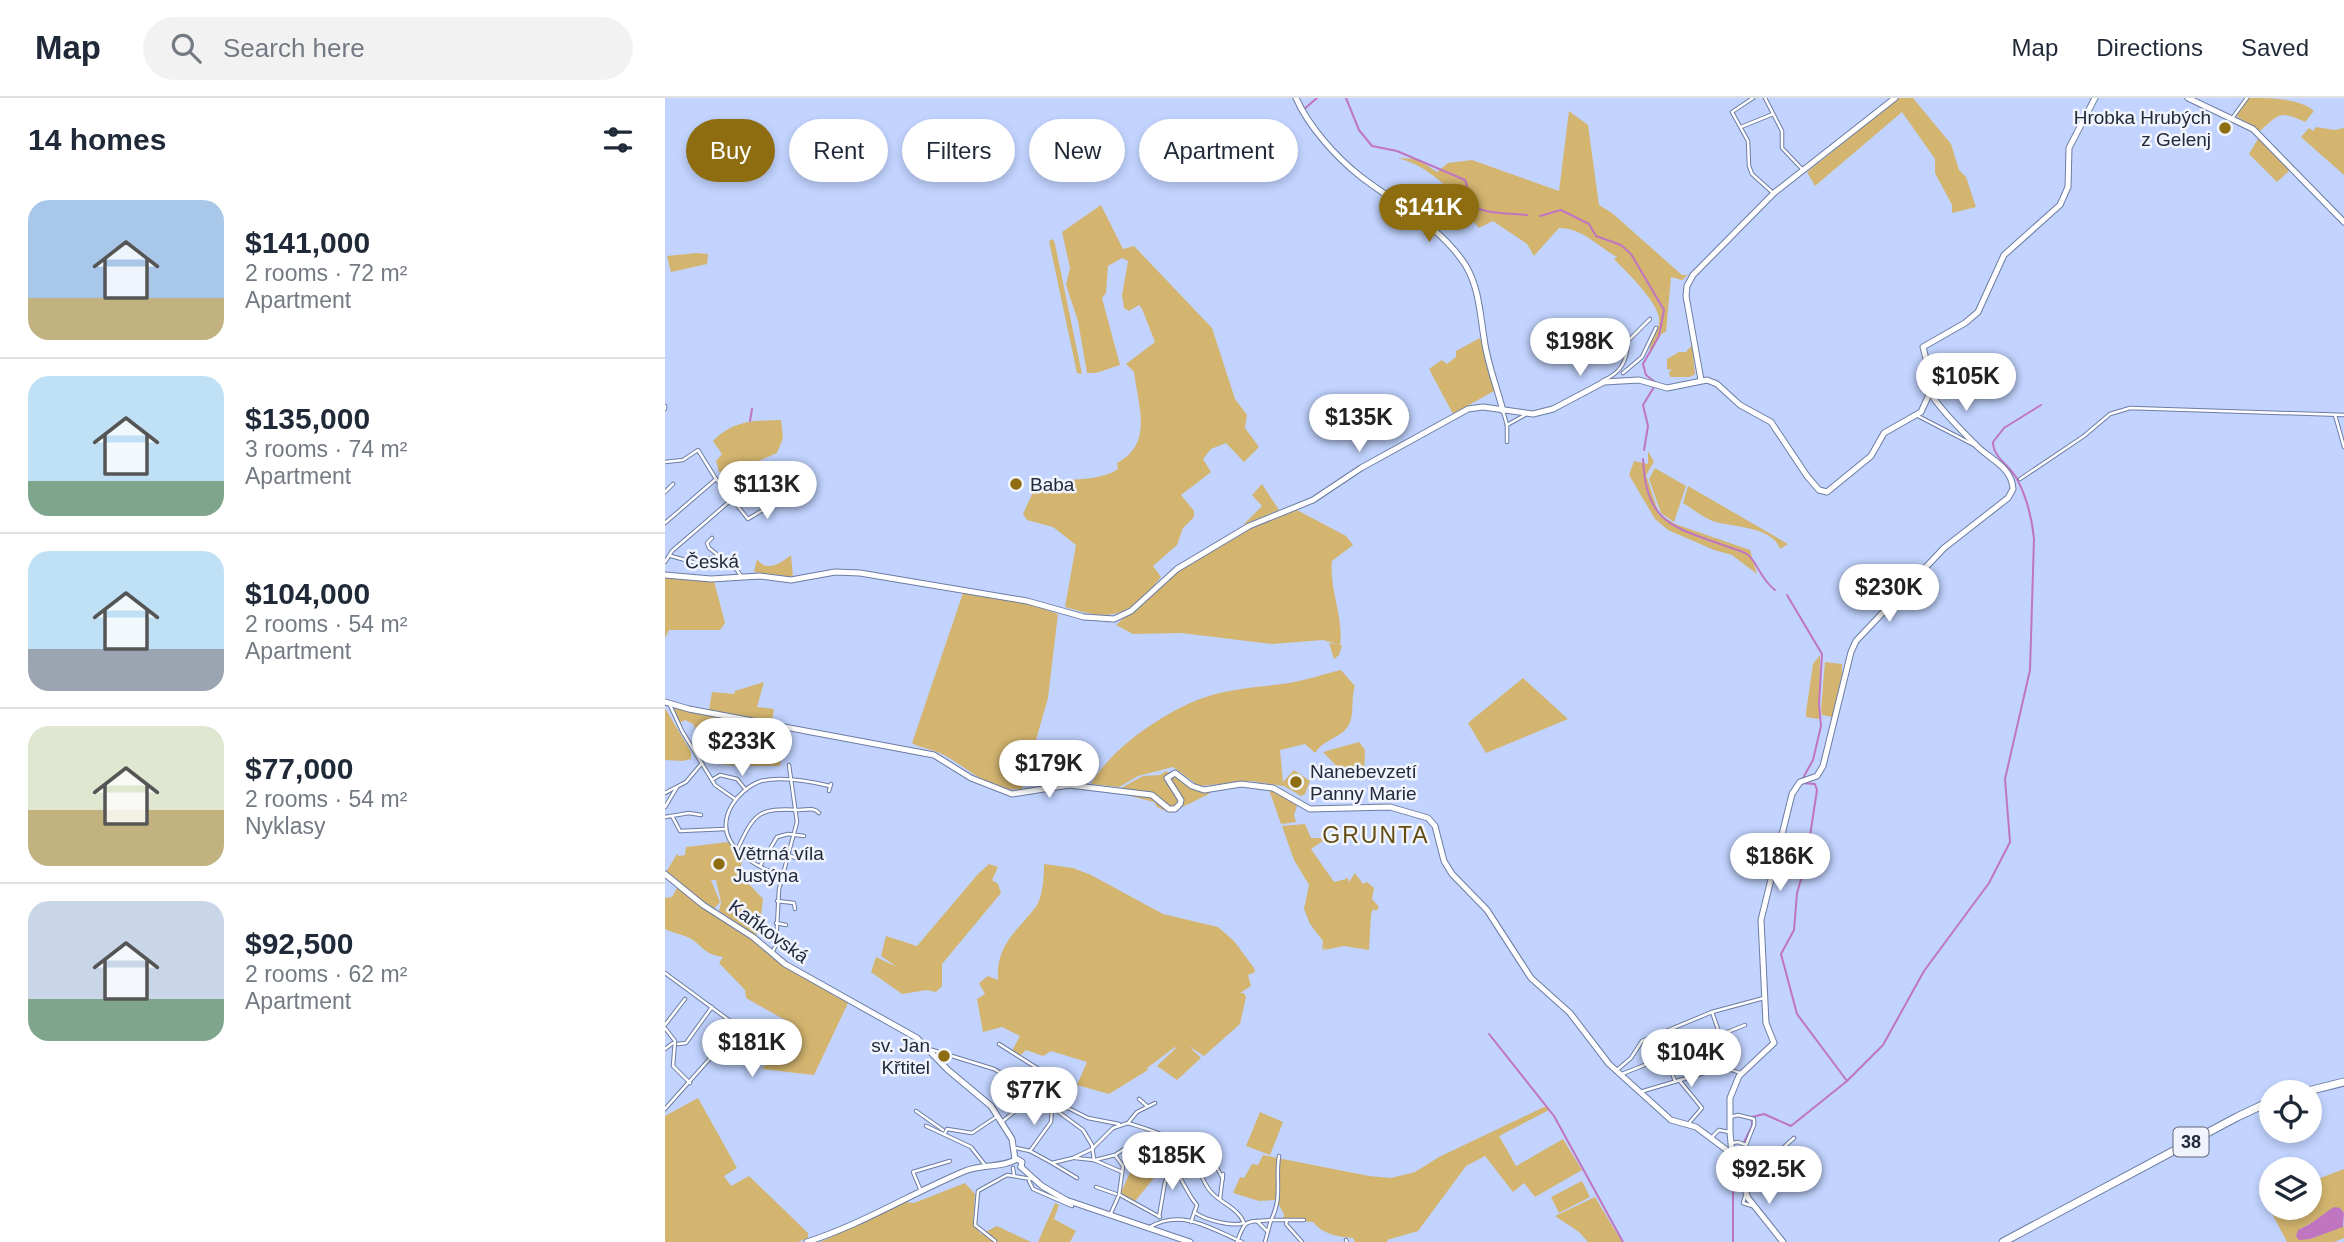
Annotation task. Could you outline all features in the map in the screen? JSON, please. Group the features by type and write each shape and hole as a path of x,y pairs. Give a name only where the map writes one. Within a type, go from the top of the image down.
{"main road":[{"path":"2322,1088 2344,1082"},
{"name":"38","path":"2003,1242 2259,1107"}],"street":[{"path":"1296,98 1311,123 1355,172 1441,237 1465,265 1476,292 1484,340 1507,425 1507,442"},
{"path":"1753,98 1732,112 1750,149 1749,166 1752,174 1774,193"},
{"path":"1765,98 1782,131 1781,148 1804,171"},
{"path":"1701,380 1686,296 1690,280 1774,193 1895,98"},
{"path":"1600,383 1639,380 1674,387 1701,380 1712,382 1740,405 1772,422 1799,466 1817,488 1824,492 1831,490 1871,456 1884,433 1918,416 1931,394 1933,383 1923,347 1974,316 1985,300 2004,255 2060,205 2069,178 2069,148 2095,98"},
{"path":"2187,98 2233,117 2255,131 2344,222"},
{"path":"2202,104 2207,98"},
{"path":"2233,117 2247,98"},
{"path":"1741,127 1773,114"},
{"path":"1507,425 1525,415 1553,409 1621,369 1627,357 1627,341 1650,319"},
{"path":"1623,373 1642,357 1656,328"},
{"path":"1931,394 1980,449"},
{"name":"Česká","path":"665,575 711,579 760,576 791,580 835,572 860,573 1027,601 1084,617 1114,618 1131,611 1177,569 1249,526 1313,500 1361,468 1468,409 1483,407 1525,415"},
{"path":"2020,479 2084,436 2110,414 2130,408 2344,415"},
{"path":"2335,415 2344,447"},
{"path":"1742,1175 1732,1154 1730,1098 1741,1073 1773,1045 1774,1039 1766,1023 1764,998 1762,907 1792,794 1801,782 1815,778 1823,766 1851,652 1856,642 1944,548 2012,492 2013,484 2009,476 1995,459 1918,416"},
{"path":"665,462 683,460 698,450 745,517 750,518 793,492"},
{"path":"665,562 752,482 778,469"},
{"path":"665,523 716,479"},
{"path":"665,492 673,484"},
{"path":"712,538 707,545 741,576"},
{"path":"670,555 696,564 717,556"},
{"path":"667,702 934,755 971,778 1012,794 1048,786 1079,786 1152,795 1171,810 1178,808 1181,802 1167,781 1168,776 1175,773 1192,786 1204,790 1241,784 1273,788 1310,809 1377,806 1422,814 1435,826 1444,861 1452,874 1487,910 1531,978 1570,1013 1618,1073 1671,1120 1688,1124 1732,1154"},
{"path":"667,702 712,780 736,799"},
{"path":"667,792 689,779 702,763"},
{"path":"772,953 782,877 794,835 797,810 789,765"},
{"path":"712,780 720,775 736,778 746,790"},
{"path":"793,880 760,866 737,850 729,841 725,829 728,814 736,799 763,781 793,780 830,787"},
{"path":"665,807 677,787"},
{"path":"667,792 673,794"},
{"path":"737,850 750,825 763,812 776,808 816,809 819,813"},
{"path":"665,817 701,815"},
{"path":"672,816 680,831 725,829"},
{"path":"760,866 774,840 784,834 804,836"},
{"path":"788,855 798,859"},
{"name":"Kaňkovská","path":"665,874 793,969 910,1032 927,1048"},
{"path":"778,901 794,903 795,909"},
{"path":"776,923 786,925"},
{"path":"665,972 760,1043 765,1056 751,1067 721,1046 665,1109"},
{"path":"1618,1073 1642,1041 1712,1012 1764,998"},
{"path":"685,999 665,1026 675,1043 672,1064 690,1083"},
{"path":"665,1049 675,1043 686,1043 712,1007"},
{"path":"1712,1012 1727,1053"},
{"path":"1618,1073 1745,1025"},
{"path":"1702,1042 1711,1068"},
{"path":"999,1044 1045,1073 1033,1093 1004,1123"},
{"path":"927,1048 994,1069 1033,1093 1083,1130 1094,1160"},
{"path":"927,1048 948,1070 983,1098 1004,1123 1014,1162 1032,1179 1066,1200 1190,1242"},
{"path":"1665,1056 1677,1081 1702,1108 1692,1116 1688,1124"},
{"path":"1640,1092 1711,1068 1723,1067 1741,1073"},
{"path":"1139,1100 1147,1106"},
{"path":"1052,1109 1064,1106 1113,1126 1128,1123 1147,1106 1155,1103"},
{"path":"995,1241 975,1222 976,1197 980,1188 1004,1176 1014,1162 1030,1151 1051,1122 1052,1109"},
{"path":"916,1111 945,1133"},
{"path":"1730,1117 1738,1115 1754,1119 1740,1163 1746,1193 1752,1206 1783,1242"},
{"path":"945,1133 947,1129 953,1129 972,1133 995,1116 1004,1123"},
{"path":"1128,1123 1159,1131 1172,1139 1191,1158 1210,1191 1242,1216 1244,1223 1239,1241 1194,1212"},
{"path":"926,1126 971,1147 985,1165"},
{"path":"1052,1163 1073,1158 1092,1149 1113,1126"},
{"path":"1711,1138 1719,1130 1731,1135"},
{"path":"1742,1175 1762,1167 1794,1138"},
{"path":"1732,1143 1746,1145"},
{"path":"1094,1160 1115,1155 1132,1144 1148,1151 1215,1161 1223,1180"},
{"path":"1030,1151 1077,1178"},
{"path":"1159,1217 1165,1182 1183,1151"},
{"path":"1110,1216 1118,1195 1123,1166 1115,1155"},
{"path":"1265,1242 1280,1197 1276,1180 1279,1156"},
{"path":"1073,1158 1094,1160 1122,1172"},
{"path":"920,1193 912,1170 950,1160"},
{"path":"807,1242 842,1230 985,1165 1022,1162 1021,1167 1032,1179 1033,1189 1072,1206"},
{"path":"1172,1167 1181,1176 1183,1187 1197,1205 1191,1222"},
{"path":"1220,1199 1223,1174"},
{"path":"1096,1187 1167,1219 1239,1225 1251,1219 1304,1220"},
{"path":"1150,1227 1167,1219"},
{"path":"1257,1220 1267,1231"},
{"path":"1287,1220 1286,1224 1301,1242"}],"shaded area":[{"path":"1899,98 1913,98 1951,144 1959,170 1966,177 1976,207 1952,213 1952,205 1935,173 1935,159 1902,112 1815,186 1807,172"},
{"path":"2248,98 2293,101 2314,111 2305,122 2285,115 2260,131 2236,116"},
{"path":"1569,111 1588,125 1599,205 1612,213 1682,275 1688,275 1682,280 1671,277 1666,332 1661,334 1650,354 1659,316 1642,289 1614,259 1617,257 1576,231 1559,228 1534,256 1527,244 1493,221 1479,228 1439,180 1424,169 1398,158 1417,159 1437,172 1448,163 1472,160 1559,191"},
{"path":"2316,127 2335,130 2344,128 2344,175 2301,137 2309,128 2313,131"},
{"path":"2259,137 2290,170 2277,182 2249,154"},
{"path":"1101,205 1123,249 1134,246 1212,328 1235,399 1247,415 1245,428 1259,447 1244,462 1226,443 1211,449 1203,459 1211,472 1181,495 1194,511 1194,517 1183,528 1177,545 1153,566 1161,577 1139,601 1119,613 1108,615 1065,607 1076,545 1053,527 1027,520 1023,514 1038,481 1090,478 1110,473 1118,469 1117,463 1129,455 1140,434 1140,410 1134,372 1126,364 1155,342 1139,305 1129,311 1124,308 1122,295 1128,261 1122,258 1108,266 1106,293 1102,298 1120,365 1096,373 1087,373 1078,321 1066,285 1070,268 1062,232"},
{"path":"1053,239 1082,374 1077,373 1049,241"},
{"path":"708,254 707,264 671,272 667,256"},
{"path":"1480,338 1494,391 1453,414 1429,369 1442,360 1447,364 1456,357 1456,351"},
{"path":"1692,345 1695,374 1690,377 1670,377 1669,372 1672,370 1667,369 1667,359 1679,352 1686,352"},
{"path":"781,420 783,438 777,453 740,469 719,472 716,461 722,454 713,441 721,434 744,423"},
{"path":"1648,451 1654,462 1646,475 1659,514 1675,524 1750,550 1757,574 1732,555 1668,530 1655,519 1629,475 1634,461 1648,464"},
{"path":"1655,468 1686,486 1674,522 1661,513 1649,479"},
{"path":"1262,484 1279,510 1243,525 1262,506 1252,495"},
{"path":"1688,486 1788,544 1780,549 1770,536 1761,532 1716,522 1703,516 1683,503"},
{"path":"1297,510 1346,536 1353,545 1332,561 1342,645 1339,655 1334,659 1329,643 1337,644 1323,640 1272,644 1181,633 1133,634 1116,625 1169,577 1258,524"},
{"path":"791,555 793,577 754,572 757,559 770,566"},
{"path":"665,577 714,581 725,623 720,630 669,630 665,638"},
{"path":"963,593 1029,604 1058,614 1048,698 1022,789 990,783 942,754 912,743"},
{"path":"1820,655 1819,719 1806,717 1806,712 1813,664"},
{"path":"1825,662 1842,664 1832,717 1822,715 1821,709"},
{"path":"1341,670 1355,686 1351,720 1346,729 1315,753 1305,744 1280,750 1283,782 1294,770 1310,781 1305,794 1301,796 1284,786 1251,781 1199,786 1173,767 1138,776 1119,787 1091,784 1100,770 1127,743 1160,719 1193,702 1228,691 1296,682"},
{"path":"1523,678 1568,719 1486,753 1468,723"},
{"path":"764,682 757,707 774,709 772,721 709,710 712,692 734,694 735,691"},
{"path":"665,708 691,752 691,759 665,760"},
{"path":"673,708 785,728 780,766 749,766 741,773 742,766 705,760 697,752 706,746 693,724 685,720 680,723"},
{"path":"1359,742 1365,750 1364,779 1349,779 1323,752"},
{"path":"1166,771 1191,785 1210,790 1209,794 1170,813 1157,807 1154,802 1122,794 1121,788 1143,776 1160,775"},
{"path":"1269,790 1289,798 1297,806 1294,815 1296,822 1281,824"},
{"path":"1305,824 1311,838 1322,838 1323,841 1311,849 1334,882 1347,877 1349,882 1355,873 1363,884 1367,882 1374,888 1372,899 1379,907 1376,911 1373,909 1371,914 1369,950 1344,946 1324,950 1325,946 1322,951 1323,941 1310,924 1304,909 1309,885 1294,860 1282,826"},
{"path":"728,842 744,858 741,865 742,883 749,884 763,899 756,936 719,911 721,902 716,880 711,880 720,902 714,909 666,872 677,854 685,855 686,847"},
{"path":"989,864 998,867 992,880 998,884 1001,893 942,964 942,986 936,992 927,990 902,994 871,972 876,957 897,967 881,956 886,936 917,946"},
{"path":"1044,864 1073,868 1091,875 1163,914 1218,927 1234,941 1254,968 1255,972 1248,975 1251,986 1240,993 1244,993 1246,997 1240,1024 1204,1056 1189,1046 1201,1058 1177,1080 1157,1066 1175,1047 1147,1068 1148,1070 1109,1094 1077,1085 1087,1062 1051,1051 1043,1056 1026,1050 1020,1056 1012,1051 1020,1036 1002,1027 983,1032 977,999 985,994 979,983 988,976 998,980 1000,957 1004,948 1040,899"},
{"path":"677,888 754,939 783,966 848,1003 814,1075 762,1069 774,1056 768,1032 784,1026 785,1020 746,998 745,990 719,963 723,957 709,953 690,938 665,929 665,898 672,897"},
{"path":"698,1098 737,1168 724,1176 731,1186 749,1176 808,1233 808,1238 798,1242 665,1242 665,1116"},
{"path":"1546,1106 1549,1110 1499,1136 1516,1166 1563,1139 1582,1170 1535,1197 1524,1183 1513,1192 1485,1156 1466,1166 1418,1231 1387,1240 1388,1242 1355,1242 1353,1238 1326,1232 1313,1222 1283,1220 1284,1214 1276,1200 1259,1201 1233,1193 1240,1177 1244,1178 1252,1164 1258,1165 1263,1155 1391,1178 1415,1172 1439,1157"},
{"path":"1260,1112 1283,1122 1270,1155 1246,1146"},
{"path":"1136,1160 1154,1178 1132,1205 1120,1194"},
{"path":"2344,1169 2344,1213 2340,1208 2322,1217 2322,1177"},
{"path":"1582,1181 1590,1197 1559,1213 1551,1197"},
{"path":"965,1183 975,1194 973,1224 981,1234 997,1226 1031,1242 820,1242 905,1202 914,1203"},
{"path":"1595,1197 1622,1242 1588,1242 1579,1232 1555,1216"},
{"path":"1055,1203 1059,1205 1054,1219 1076,1231 1070,1242 1038,1242"},
{"path":"2334,1207 2340,1208 2344,1213 2343,1227 2310,1239 2299,1240 2296,1236 2298,1230 2316,1220 2322,1220 2322,1216"},
{"path":"2275,1220 2316,1220 2298,1230 2310,1239 2344,1226 2344,1238 2334,1242 2287,1242"}],"waterway":[{"path":"1303,110 1317,98"},
{"path":"1346,98 1359,130 1372,146 1397,151 1465,180 1468,201 1472,206 1495,212 1527,215"},
{"path":"1540,216 1561,210 1589,224 1596,236 1621,245 1631,254 1664,310 1659,336 1643,364 1646,375 1655,382"},
{"path":"1644,450 1648,426 1643,405 1654,387"},
{"path":"1847,1081 1883,1045 1924,971 1989,883 2010,842 2005,779 2030,670 2034,539 2024,493 2014,474 1996,453 1993,442 2004,428 2041,405"},
{"path":"750,421 752,409"},
{"path":"1643,459 1650,497 1666,520 1691,534 1747,554 1775,590"},
{"path":"1787,595 1822,654 1819,704 1821,726 1813,760 1803,778"},
{"path":"1743,1144 1752,1126 1752,1117 1764,1114 1791,1126 1847,1081 1797,1014 1781,954 1794,930 1797,893 1806,862 1817,790 1815,784 1801,783"},
{"path":"1489,1034 1554,1116 1623,1242"},
{"path":"1733,1242 1733,1193 1739,1180"}],"place":[{"name":"Hrobka Hrubých z Gelenj","path":"2225,128"},
{"name":"Baba","path":"1016,484"},
{"name":"Nanebevzetí Panny Marie","path":"1296,782"},
{"name":"Větrná víla Justýna","path":"719,864"},
{"name":"sv. Jan Křtitel","path":"944,1056"}],"district":[{"name":"GRUNTA","path":"1376,835"}]}
